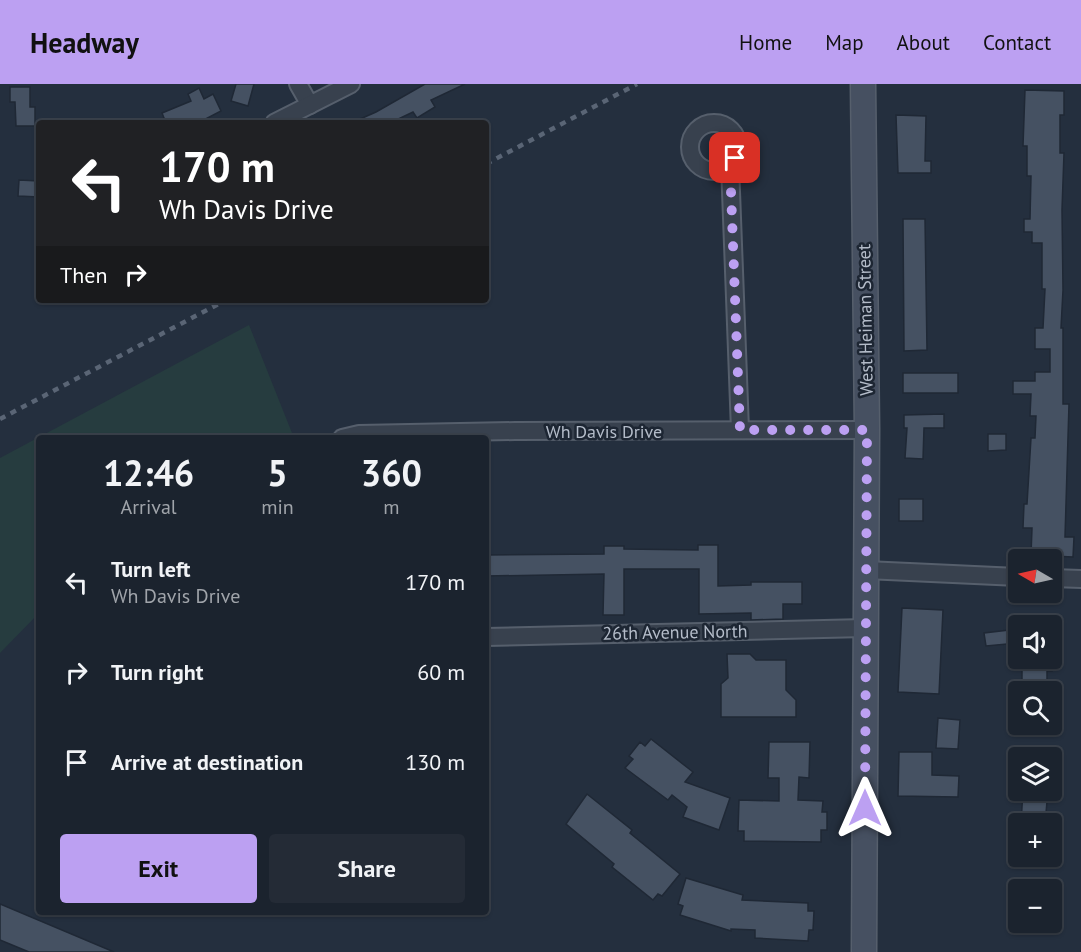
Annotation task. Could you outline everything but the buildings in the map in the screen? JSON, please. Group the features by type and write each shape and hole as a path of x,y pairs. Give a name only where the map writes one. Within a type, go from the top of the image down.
{"street":[{"path":"298,84 310,105"},
{"path":"280,120 351,84"},
{"name":"West Heiman Street","path":"863,84 867,430 864,952"},
{"path":"730,165 740,430"},
{"name":"Wh Davis Drive","path":"354,435 504,431 867,430"},
{"path":"866,570 1008,577"},
{"path":"1062,578 1081,579"},
{"name":"26th Avenue North","path":"489,637 865,628"}],"green space":[{"path":"249,325 293,435 43,435"},
{"path":"36,439 36,616 0,653 0,458"}],"railway":[{"path":"489,162 637,84"},
{"path":"0,419 220,303"}],"route":[{"path":"735,158 730,165 740,430 867,430 865,808"}]}
